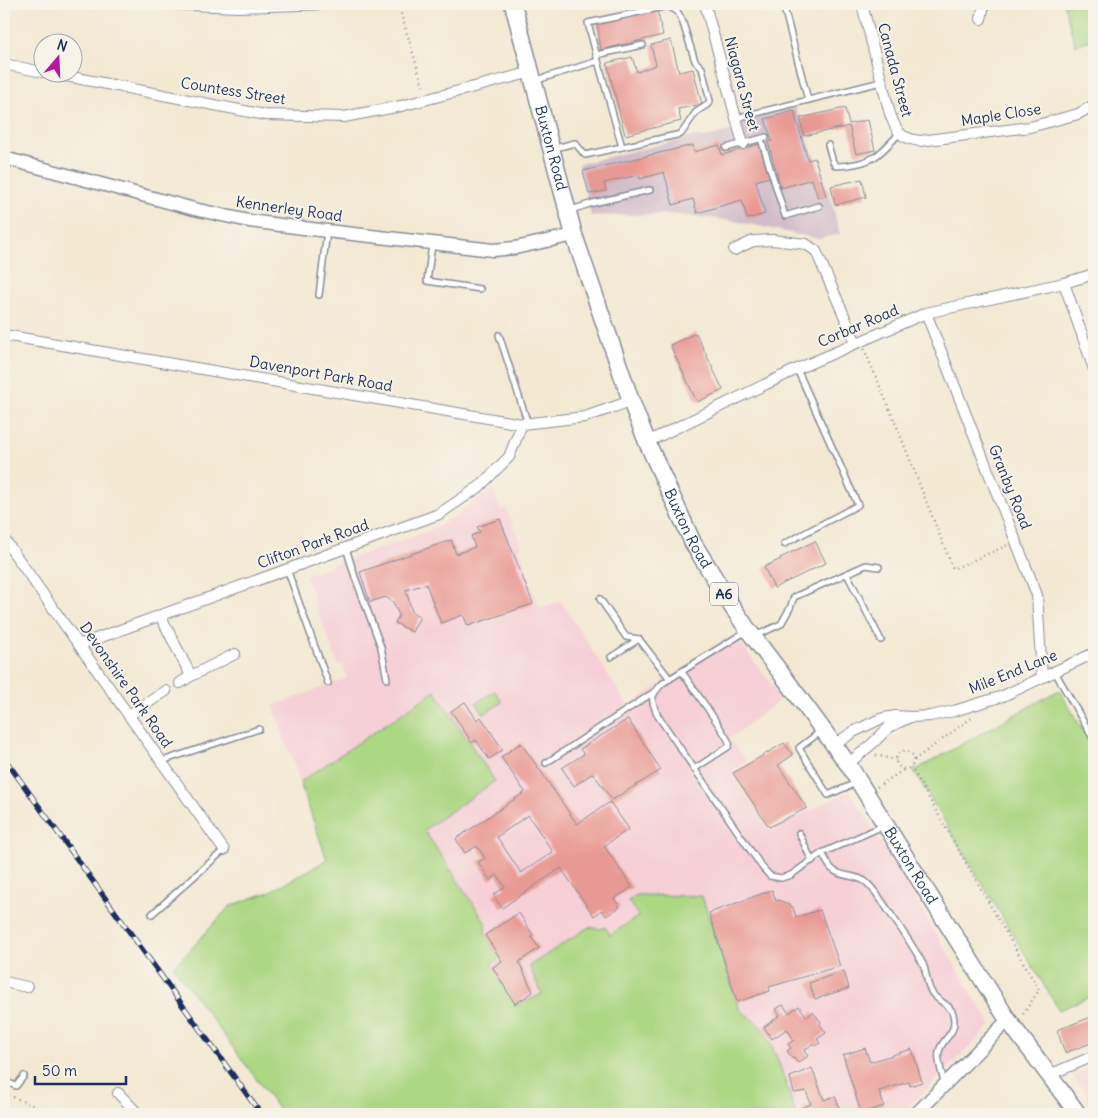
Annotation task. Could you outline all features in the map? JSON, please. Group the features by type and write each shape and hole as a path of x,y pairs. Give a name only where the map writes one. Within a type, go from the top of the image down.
{"highway":[{"name":"Buxton Road","path":"513,4 574,235 631,401 647,442 693,543 750,633 848,764 1011,1024 1074,1111"}],"street":[{"path":"169,4 237,7 328,4"},
{"name":"Niagara Street","path":"705,4 742,144"},
{"name":"Canada Street","path":"862,4 890,114 896,128 904,136"},
{"path":"981,19 984,4"},
{"path":"4,64 32,70"},
{"name":"Countess Street","path":"82,79 265,115 344,117 533,76"},
{"name":"Maple Close","path":"904,136 920,141 1030,128 1078,114 1094,105"},
{"name":"Kennerley Road","path":"4,158 194,209 249,220 327,231 493,250 538,244 574,235"},
{"path":"734,250 753,241 773,240 806,244 816,251 858,342"},
{"name":"Corbar Road","path":"647,442 797,369 926,313 1064,283 1094,274"},
{"path":"1064,283 1094,369"},
{"name":"Granby Road","path":"926,313 1037,595 1042,677"},
{"name":"Davenport Park Road","path":"4,335 525,424 585,416 631,401"},
{"name":"Clifton Park Road","path":"79,645 439,514 479,487 509,457 525,424"},
{"name":"Devonshire Park Road","path":"4,538 224,850"},
{"path":"160,615 191,676"},
{"name":"Mile End Lane","path":"834,745 853,732 880,719 896,716 930,716 954,711 1003,696 1094,653"},
{"path":"180,683 235,654"},
{"path":"129,715 166,690"},
{"name":"Mile End Lane","path":"848,764 889,727 912,717"},
{"path":"4,982 27,987"},
{"path":"916,1114 1011,1024"},
{"path":"1048,1075 1094,1056"},
{"path":"118,1093 138,1114"}],"lane":[{"path":"784,4 808,100"},
{"path":"551,148 575,143 585,155 622,147 681,134 696,112 707,105 710,101 702,68 695,61 682,20 677,11 668,6 588,23 622,147"},
{"path":"533,76 643,45"},
{"path":"736,118 881,82"},
{"path":"828,145 833,162 836,166 842,166 875,157 904,136"},
{"path":"726,148 763,138 784,216 818,206"},
{"path":"568,211 593,203 650,190"},
{"path":"319,295 327,231"},
{"path":"432,243 427,281 480,289"},
{"path":"499,335 525,424"},
{"path":"784,544 858,505 797,369"},
{"path":"346,548 381,647 387,679"},
{"path":"546,762 654,692 670,679 750,633 781,624 794,597 866,565 879,567"},
{"path":"287,569 328,683"},
{"path":"847,574 881,640"},
{"path":"600,599 626,637 639,639 670,679"},
{"path":"611,657 639,639"},
{"path":"1054,671 1094,740"},
{"path":"682,672 721,728 730,745 694,769"},
{"path":"654,692 652,704 658,716 762,868 770,876 781,878 791,875 822,853 886,824"},
{"path":"162,761 259,729"},
{"path":"823,730 798,748 828,795 863,788"},
{"path":"798,832 812,861"},
{"path":"152,914 224,850"},
{"path":"822,853 832,869 839,874 853,876 865,881 875,892 909,940 924,966 928,984 933,995 952,1012 953,1029 941,1045 938,1053 945,1085"},
{"path":"4,1081 16,1086 24,1076"}],"path":[{"path":"398,4 427,100"},
{"path":"858,342 893,417 953,569 1016,541"},
{"path":"863,788 911,767 914,760 978,713"},
{"path":"878,749 875,755 896,760"},
{"path":"896,760 900,753 905,751 911,754 914,760"},
{"path":"896,760 897,764 905,769"},
{"path":"911,767 1039,990 1011,1024"},
{"path":"4,1093 41,1109 40,1114"}],"shaded area":[{"path":"795,108 831,199 840,234 819,239 734,221 671,214 591,216 579,164 696,136 703,138 734,130 747,120"},
{"path":"492,488 501,510 506,508 522,546 519,548 539,608 561,601 628,706 734,635 782,698 729,739 747,761 731,771 769,830 850,791 991,1025 902,1114 282,1114 173,966 229,907 269,892 328,860 273,706 347,678 342,664 338,665 305,575 418,535 440,525"},
{"path":"1094,1066 1094,1104 1073,1077"}],"green space":[{"path":"1064,4 1094,4 1094,39 1075,45"},
{"path":"1059,690 1094,749 1094,995 1059,1010 914,771"},
{"path":"435,691 495,781 424,830 486,923 485,933 501,958 491,964 518,1005 542,994 529,966 589,927 601,929 605,927 610,935 639,916 628,901 636,895 702,896 739,1008 758,1024 766,1034 785,1080 796,1114 282,1114 173,966 229,907 269,892 327,860 300,782"},
{"path":"495,691 502,702 484,714 476,703"}],"building":[{"path":"657,10 663,35 601,50 597,23"},
{"path":"671,40 679,72 693,69 702,104 678,109 681,121 625,135 607,63 632,57 637,72 656,65 651,45"},
{"path":"845,108 849,124 868,120 875,150 856,154 849,126 804,136 800,118"},
{"path":"794,111 808,160 815,158 826,196 818,198 812,179 781,188 768,142 772,141 765,119"},
{"path":"759,144 769,177 756,181 765,214 747,219 742,200 697,213 693,199 673,205 664,172 640,179 639,175 604,183 606,191 589,194 583,171 693,145 694,152 719,145 722,155"},
{"path":"862,179 866,197 835,205 831,186"},
{"path":"696,333 723,390 697,402 670,345"},
{"path":"500,519 533,604 468,626 463,615 441,623 426,584 406,590 412,612 420,617 412,632 395,623 399,615 393,602 386,597 370,602 360,572 451,540 456,554 475,547 471,536 480,532 477,527"},
{"path":"815,541 826,563 774,588 764,567"},
{"path":"465,702 477,720 481,717 503,750 489,759 476,740 472,743 451,711"},
{"path":"628,719 661,770 612,800 593,773 574,786 562,768 584,754 580,749"},
{"path":"521,743 577,824 610,802 629,829 604,846 632,887 614,899 620,907 606,916 602,910 594,916 561,868 502,908 493,895 505,887 497,875 490,880 478,862 485,858 477,846 465,853 456,839 525,792 501,757","holes":["528,815 553,852 521,873 497,837"]},
{"path":"784,743 793,755 778,765 807,808 769,827 733,773"},
{"path":"772,890 776,901 779,900 793,907 796,917 820,910 840,966 769,987 770,991 737,1002 709,913"},
{"path":"519,913 539,948 519,962 533,992 515,1004 493,968 502,961 485,935"},
{"path":"844,971 849,988 815,999 809,983"},
{"path":"783,1005 789,1013 799,1006 807,1017 813,1012 821,1022 820,1024 826,1033 817,1039 820,1043 816,1046 813,1043 804,1051 808,1056 798,1063 787,1051 791,1048 788,1044 794,1040 787,1029 772,1039 764,1027 780,1015 776,1009"},
{"path":"1094,1016 1094,1042 1065,1053 1057,1030"},
{"path":"865,1048 870,1062 912,1049 922,1082 910,1086 909,1082 879,1091 884,1106 861,1113 843,1055"},
{"path":"812,1068 824,1100 835,1096 842,1114 803,1114 801,1108 811,1104 806,1091 794,1093 790,1077"}],"railway":[{"path":"4,758 261,1114"}]}
